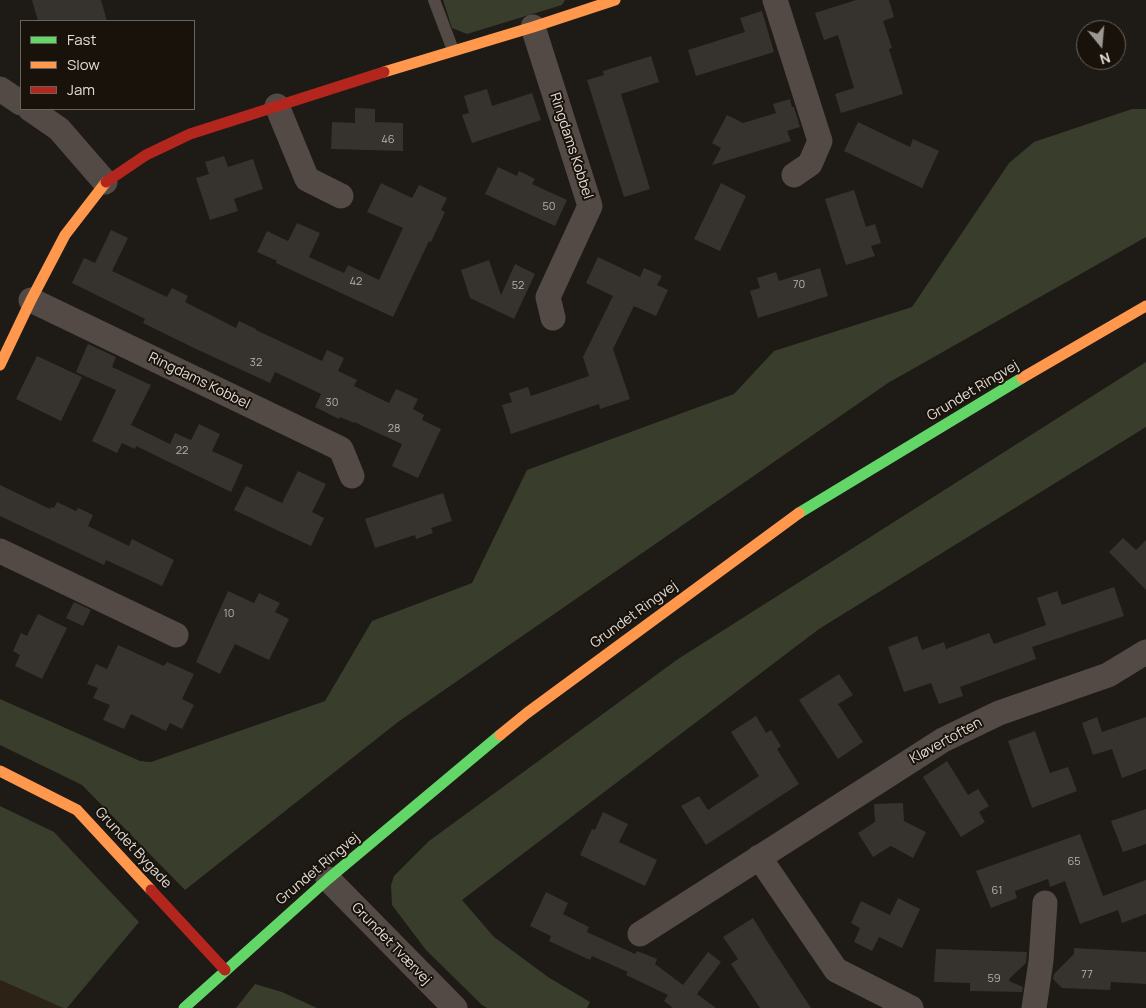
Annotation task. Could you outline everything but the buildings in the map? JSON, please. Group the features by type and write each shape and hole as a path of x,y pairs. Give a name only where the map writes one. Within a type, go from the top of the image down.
{"street":[{"path":"0,365 65,235 106,182 146,155 190,134 453,50 533,27 587,4 616,0"},
{"path":"775,0 820,141 810,164 794,175"},
{"name":"Ringdams Kobbel","path":"533,27 590,206 548,297 553,318"},
{"path":"0,89 20,102"},
{"path":"277,106 307,179 341,196"},
{"path":"32,110 60,128 106,182"},
{"name":"Ringdams Kobbel","path":"31,300 341,449 352,476"},
{"name":"Grundet Ringvej","path":"184,1008 328,879 527,714 790,519 998,392 1146,306"},
{"path":"0,551 176,635"},
{"name":"Kløvertoften","path":"640,934 943,740 999,713 1108,675 1146,652"},
{"name":"Grundet Bygade","path":"0,771 77,810 225,970"},
{"path":"759,857 836,970 911,1008"},
{"name":"Grundet Tværvej","path":"328,879 456,1008"},
{"path":"1034,1008 1041,961 1045,903"}],"lane":[{"path":"434,0 453,50"}],"shaded area":[{"path":"0,980 63,1008 0,1008"}],"green space":[{"path":"443,0 565,0 562,5 467,34 452,28"},
{"path":"1132,109 1146,109 1146,237 888,383 398,722 185,890 82,785 0,745 0,699 140,761 151,762 325,701 372,621 472,583 527,470 734,394 774,351 912,307 1009,163 1034,142"},
{"path":"1146,362 1146,427 819,629 462,900 494,937 548,977 590,1002 587,1008 487,1008 426,950 392,905 391,885 394,876 429,841 678,659"},
{"path":"0,806 54,832 139,922 67,1008 63,1008 0,980"},
{"path":"255,984 282,992 317,1008 236,1008"}],"traffic: fast":[{"path":"799,513 1022,378"},
{"path":"184,1008 328,879 500,735"}],"traffic: slow":[{"path":"384,72 615,0"},
{"path":"0,365 65,235 106,182"},
{"path":"1022,378 1146,306"},
{"path":"500,735 527,713 799,513"},
{"path":"0,771 77,810 151,890"}],"traffic: jam":[{"path":"106,182 146,155 190,134 384,72"},
{"path":"151,890 225,970"}]}
